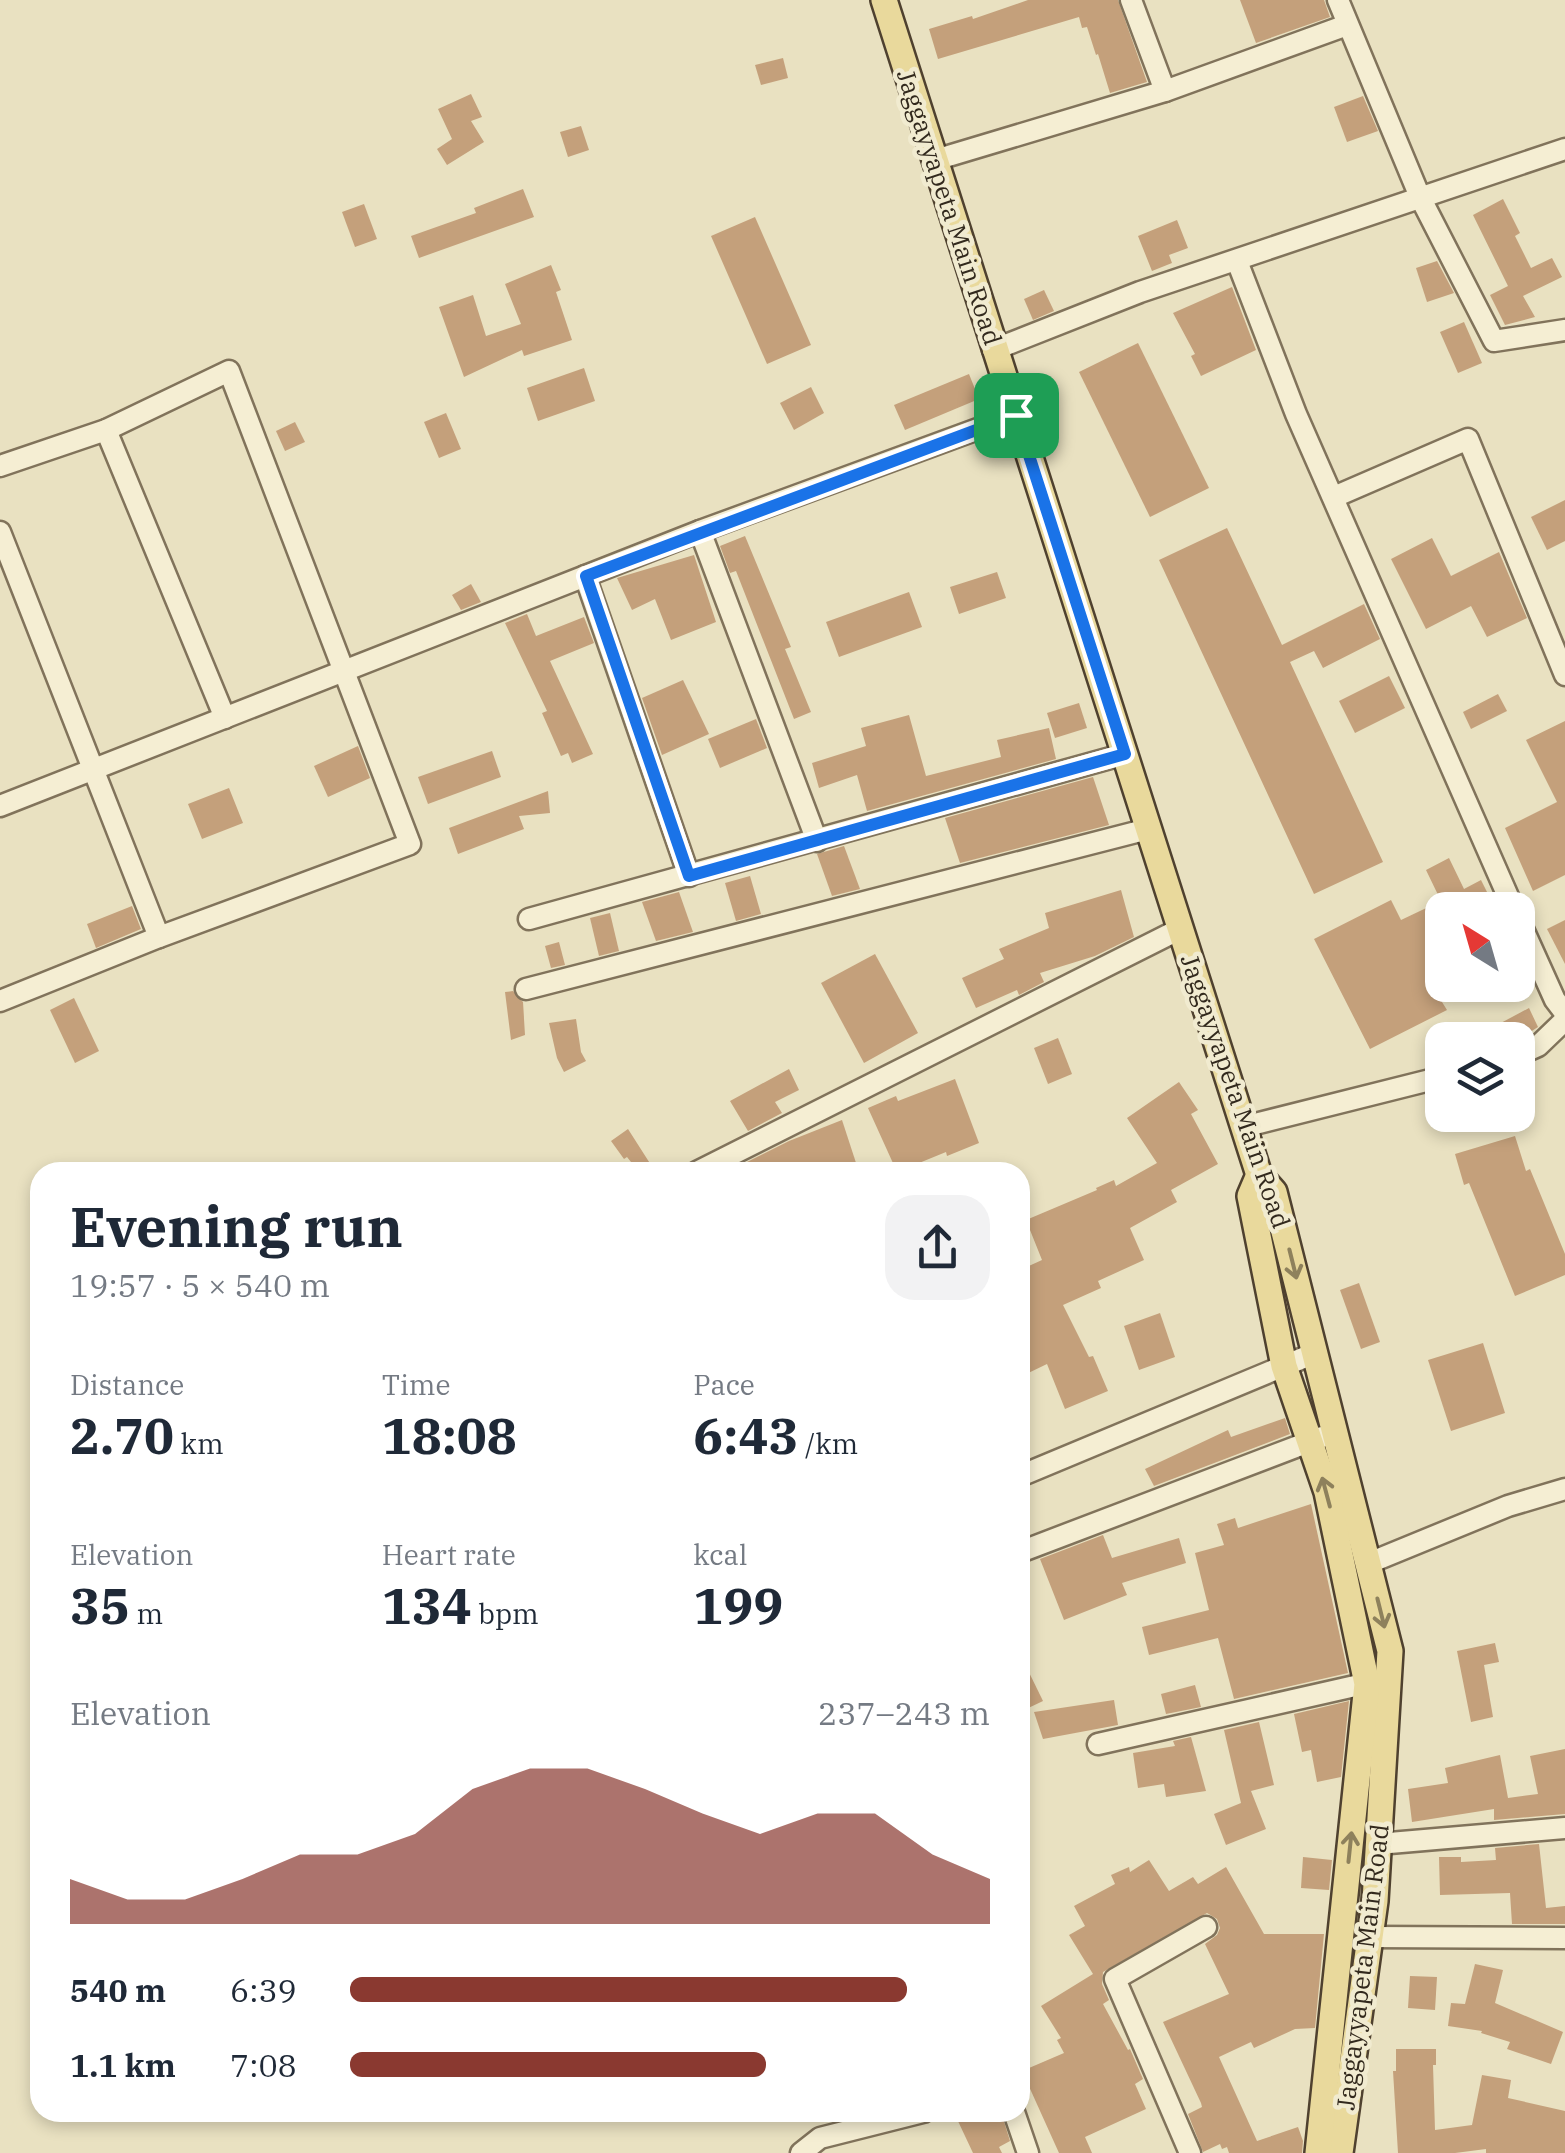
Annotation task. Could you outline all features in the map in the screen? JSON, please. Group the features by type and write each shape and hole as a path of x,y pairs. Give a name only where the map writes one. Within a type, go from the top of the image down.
{"main road":[{"name":"Jaggayyapeta Main Road","path":"884,0 1243,1127 1259,1175 1274,1192 1390,1652 1378,1681 1378,1844 1370,1937 1333,2152"},
{"path":"1259,1175 1250,1196 1284,1366 1327,1492 1378,1681 1333,2152"}],"street":[{"path":"1131,0 1166,92"},
{"path":"1338,0 1420,197 1494,341 1565,330"},
{"path":"935,160 1166,92 1347,25"},
{"path":"994,349 1140,292 1565,149"},
{"path":"1237,261 1296,414 1506,892"},
{"path":"0,466 106,430 229,370 410,844 158,937 0,1001"},
{"path":"0,806 700,531 1016,415"},
{"path":"106,430 225,718"},
{"path":"1334,497 1468,439 1565,675"},
{"path":"700,531 816,841"},
{"path":"0,532 158,937"},
{"path":"586,576 689,876"},
{"path":"528,920 1125,754"},
{"path":"526,989 1148,829"},
{"path":"718,1162 1180,929"},
{"path":"1535,957 1565,1017 1535,1047"},
{"path":"1243,1127 1425,1081"},
{"path":"1030,1472 1315,1353"},
{"path":"1030,1548 1336,1432"},
{"path":"1369,1563 1508,1506 1565,1488"},
{"path":"1098,1744 1378,1681"},
{"path":"1378,1844 1565,1828"},
{"path":"1190,2153 1115,1979 1206,1927"},
{"path":"1370,1937 1565,1938"},
{"path":"801,2153 820,2138 883,2122"},
{"path":"1017,2122 1028,2153"}],"building":[{"path":"1028,0 1118,0 1147,82 1110,93 1087,27 1082,28 1079,17 938,59 929,29"},
{"path":"1240,0 1324,0 1330,17 1256,43"},
{"path":"783,58 788,78 761,85 755,65"},
{"path":"471,94 482,117 471,121 484,142 447,165 437,149 452,139 438,109"},
{"path":"1363,96 1378,131 1347,142 1334,107"},
{"path":"581,126 589,150 568,157 560,132"},
{"path":"523,189 534,217 419,258 411,236 476,213 474,208"},
{"path":"1503,199 1531,268 1552,258 1562,277 1523,296 1535,317 1505,325 1490,295 1508,286 1473,215"},
{"path":"364,204 377,239 355,247 342,212"},
{"path":"755,217 811,345 767,364 711,236"},
{"path":"1177,220 1188,248 1169,255 1172,263 1152,271 1138,236"},
{"path":"1437,261 1454,293 1427,302 1416,268"},
{"path":"551,265 572,340 524,356 522,350 464,377 439,307 473,295 486,336 521,324 505,284"},
{"path":"1232,287 1256,350 1201,376 1191,356 1195,354 1173,313"},
{"path":"1044,290 1054,311 1033,320 1024,299"},
{"path":"1464,322 1482,363 1458,373 1440,332"},
{"path":"1138,343 1209,488 1150,517 1079,372"},
{"path":"584,368 595,401 538,421 527,388"},
{"path":"969,374 979,399 905,430 894,405"},
{"path":"811,387 824,413 794,430 780,403"},
{"path":"446,413 461,449 439,458 424,422"},
{"path":"295,422 305,442 285,451 276,431"},
{"path":"1565,500 1565,541 1547,550 1531,517"},
{"path":"1227,528 1282,645 1364,604 1380,639 1323,668 1314,651 1290,662 1383,862 1314,894 1159,560"},
{"path":"745,536 791,647 785,649 811,712 794,719 736,571 730,573 720,546"},
{"path":"1432,538 1451,576 1499,552 1527,618 1487,637 1471,606 1426,629 1391,559"},
{"path":"694,555 716,622 671,640 655,599 632,610 617,578"},
{"path":"997,572 1006,598 959,614 950,587"},
{"path":"471,584 481,602 461,610 452,595"},
{"path":"909,592 922,627 839,657 826,622"},
{"path":"527,614 536,636 584,617 594,643 550,661 593,754 572,763 568,753 561,756 542,713 547,711 505,623"},
{"path":"1389,676 1405,708 1355,733 1339,701"},
{"path":"683,680 709,734 662,755 642,698"},
{"path":"1498,694 1507,711 1471,729 1463,712"},
{"path":"1079,703 1087,728 1055,738 1047,713"},
{"path":"909,715 926,776 1001,757 997,740 1049,728 1056,759 867,811 857,775 819,788 812,763 866,746 861,728"},
{"path":"756,719 767,748 720,768 708,739"},
{"path":"1565,721 1565,875 1533,891 1505,828 1557,802 1526,740"},
{"path":"358,746 370,778 328,797 314,766"},
{"path":"492,751 501,777 428,804 418,777"},
{"path":"1093,777 1109,825 960,863 945,818"},
{"path":"229,788 243,823 202,839 188,804"},
{"path":"548,791 550,813 519,816 524,829 458,854 449,828"},
{"path":"844,846 860,889 832,896 817,854"},
{"path":"1449,858 1464,889 1481,880 1487,892 1437,892 1426,870"},
{"path":"750,876 761,914 736,921 725,883"},
{"path":"1121,890 1134,937 1095,956 1040,973 1044,982 1019,995 1017,990 976,1008 962,978 1004,959 999,949 1049,928 1045,913"},
{"path":"679,892 693,932 656,941 642,902"},
{"path":"1391,900 1401,920 1425,909 1425,1002 1442,1002 1447,1010 1370,1049 1314,939"},
{"path":"132,906 141,929 96,948 87,924"},
{"path":"610,913 619,951 599,956 590,918"},
{"path":"1565,920 1565,964 1547,929"},
{"path":"559,942 565,965 551,968 545,946"},
{"path":"875,954 918,1033 864,1063 821,983"},
{"path":"513,991 523,1002 525,1035 511,1040 505,992"},
{"path":"74,998 99,1051 75,1063 50,1010"},
{"path":"1529,1008 1538,1027 1535,1029 1535,1022 1503,1022"},
{"path":"576,1019 586,1061 564,1072 549,1023"},
{"path":"1058,1038 1072,1074 1048,1084 1034,1048"},
{"path":"789,1069 799,1090 775,1102 782,1113 748,1131 730,1101"},
{"path":"955,1079 979,1143 922,1162 892,1162 868,1108 896,1096 898,1101"},
{"path":"1179,1082 1198,1110 1191,1114 1218,1164 1171,1190 1177,1202 1130,1228 1144,1260 1098,1281 1101,1288 1063,1305 1108,1391 1065,1409 1047,1364 1030,1372 1030,1265 1042,1260 1030,1230 1030,1218 1114,1180 1116,1186 1157,1163 1127,1118"},
{"path":"842,1120 856,1162 747,1162"},
{"path":"628,1129 649,1162 624,1159 611,1141"},
{"path":"1515,1136 1526,1171 1530,1169 1565,1254 1565,1275 1515,1296 1469,1183 1464,1185 1455,1154"},
{"path":"1359,1283 1380,1342 1361,1349 1340,1290"},
{"path":"1160,1313 1175,1357 1139,1370 1124,1326"},
{"path":"1483,1343 1505,1413 1451,1431 1428,1360"},
{"path":"1285,1418 1290,1434 1154,1486 1145,1469 1228,1430 1231,1437"},
{"path":"1311,1504 1348,1673 1234,1699 1218,1638 1149,1655 1142,1627 1209,1610 1195,1553 1224,1545 1217,1524 1235,1518 1238,1528"},
{"path":"1103,1535 1112,1558 1179,1538 1186,1563 1122,1583 1127,1595 1064,1620 1040,1559"},
{"path":"1495,1643 1499,1662 1484,1665 1493,1717 1471,1722 1457,1651"},
{"path":"1030,1674 1043,1701 1030,1707"},
{"path":"1195,1685 1201,1707 1166,1714 1161,1694"},
{"path":"1114,1700 1118,1725 1043,1739 1034,1712"},
{"path":"1349,1701 1341,1777 1317,1782 1311,1750 1302,1752 1294,1714"},
{"path":"1259,1722 1274,1785 1251,1791 1266,1829 1226,1845 1214,1814 1241,1803 1224,1730"},
{"path":"1191,1737 1206,1791 1166,1797 1164,1784 1138,1788 1133,1753 1175,1746 1173,1741"},
{"path":"1565,1749 1565,1814 1494,1820 1494,1809 1412,1822 1408,1789 1448,1783 1445,1768 1500,1755 1508,1798 1538,1794 1530,1756"},
{"path":"1539,1844 1546,1908 1565,1906 1565,1924 1512,1924 1510,1893 1440,1895 1439,1857 1461,1857 1461,1862 1496,1860 1495,1848"},
{"path":"1303,1857 1332,1860 1329,1890 1301,1888"},
{"path":"1149,1860 1169,1891 1193,1877 1198,1884 1226,1867 1264,1934 1324,1934 1315,2028 1295,2029 1254,2048 1251,2042 1219,2057 1257,2141 1298,2127 1302,2153 1229,2153 1220,2144 1203,2152 1188,2114 1202,2107 1201,2103 1163,2022 1229,1994 1205,1944 1220,1928 1217,1919 1207,1913 1103,1972 1102,1984 1109,2000 1103,2004 1143,2079 1135,2084 1146,2109 1085,2137 1092,2153 1059,2153 1030,2089 1030,2068 1064,2053 1057,2040 1061,2038 1041,2006 1093,1974 1069,1935 1085,1926 1074,1906 1115,1884 1111,1875 1129,1867 1130,1872"},
{"path":"1475,1964 1503,1970 1495,2003 1563,2032 1551,2064 1507,2049 1510,2042 1482,2031 1448,2026 1451,2003 1465,2004"},
{"path":"1410,1976 1437,1977 1435,2010 1408,2008"},
{"path":"1396,2049 1436,2049 1435,2130 1472,2125 1482,2075 1511,2080 1508,2098 1565,2111 1565,2153 1486,2153 1486,2149 1398,2153 1393,2071"},
{"path":"958,2122 1004,2122 1010,2141 999,2147 1002,2153 973,2153"}],"route":[{"path":"1016,415 1125,754 689,876 586,576 1016,415"}]}
